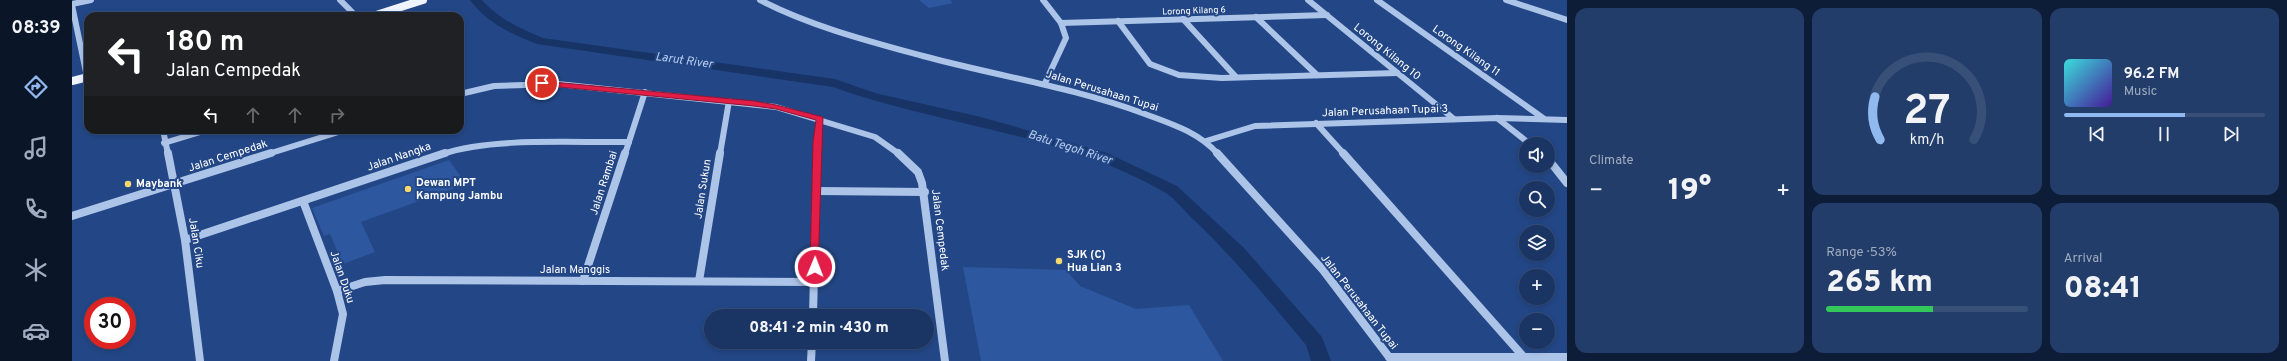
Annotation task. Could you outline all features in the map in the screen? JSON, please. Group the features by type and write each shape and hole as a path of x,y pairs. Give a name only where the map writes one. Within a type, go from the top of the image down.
{"main road":[{"path":"390,12 423,0"},
{"path":"72,81 84,79"},
{"path":"72,84 84,80"}],"street":[{"path":"84,65 75,37 72,5 91,0"},
{"path":"340,0 352,12"},
{"path":"405,0 413,4"},
{"name":"Jalan Perusahaan Tupai","path":"760,0 793,16 923,56 1045,83 1122,105 1173,124 1206,141 1323,270 1390,359"},
{"path":"1043,0 1061,23 1066,38 1045,83"},
{"name":"Lorong Kilang 10","path":"1308,0 1454,119"},
{"name":"Lorong Kilang 11","path":"1377,0 1544,118"},
{"path":"1506,0 1567,20"},
{"name":"Lorong Kilang 6","path":"1061,23 1327,15"},
{"path":"1256,17 1317,75"},
{"path":"1184,19 1236,78"},
{"path":"1118,21 1150,64 1158,68 1193,77 1236,78 1397,73"},
{"name":"Jalan Cempedak","path":"464,93 494,86 527,83 558,84 729,101 776,107 820,119 859,130 888,145 906,159 918,172 925,192 945,361"},
{"name":"Jalan Rambai","path":"583,281 645,92"},
{"name":"Jalan Sukun","path":"699,281 729,101"},
{"path":"1497,118 1521,137"},
{"name":"Jalan Perusahaan Tupai 3","path":"1206,141 1243,128 1316,123 1497,118 1544,118 1567,120"},
{"path":"813,309 816,191 820,119"},
{"path":"1316,123 1522,355"},
{"name":"Jalan Ciku","path":"163,134 164,143 175,185 185,240 200,361"},
{"path":"164,143 194,134"},
{"name":"Jalan Cempedak","path":"72,216 175,185 333,134"},
{"name":"Jalan Nangka","path":"185,240 303,202 458,149 501,144 629,142"},
{"path":"1555,168 1567,183"},
{"path":"816,191 925,192"},
{"name":"Jalan Duku","path":"303,202 338,291 343,314 334,361"},
{"name":"Jalan Manggis","path":"338,291 365,282 385,280 815,282"},
{"path":"811,361 812,349"},
{"path":"1390,359 1522,355 1567,356"}],"shaded area":[{"path":"919,0 950,0 953,3 929,8"},
{"path":"449,160 466,184 361,222 375,252 343,264 330,234 324,236 312,208"},
{"path":"963,267 1066,270 1080,286 1136,309 1189,305 1223,361 981,361"}],"waterway":[{"name":"Batu Tegoh River","path":"476,0 490,16 515,31 541,41 629,52 786,77 835,83 871,96 976,120 1102,156 1171,189 1238,252 1315,342 1321,361"}],"place":[{"name":"Maybank","path":"128,184"},
{"name":"Dewan MPT Kampung Jambu","path":"408,189"},
{"name":"SJK (C) Hua Lian 3","path":"1059,261"}],"route":[{"path":"542,83 754,104 776,107 820,119 817,142 815,267"}],"water label":[{"name":"Larut River","path":"684,61"}]}
